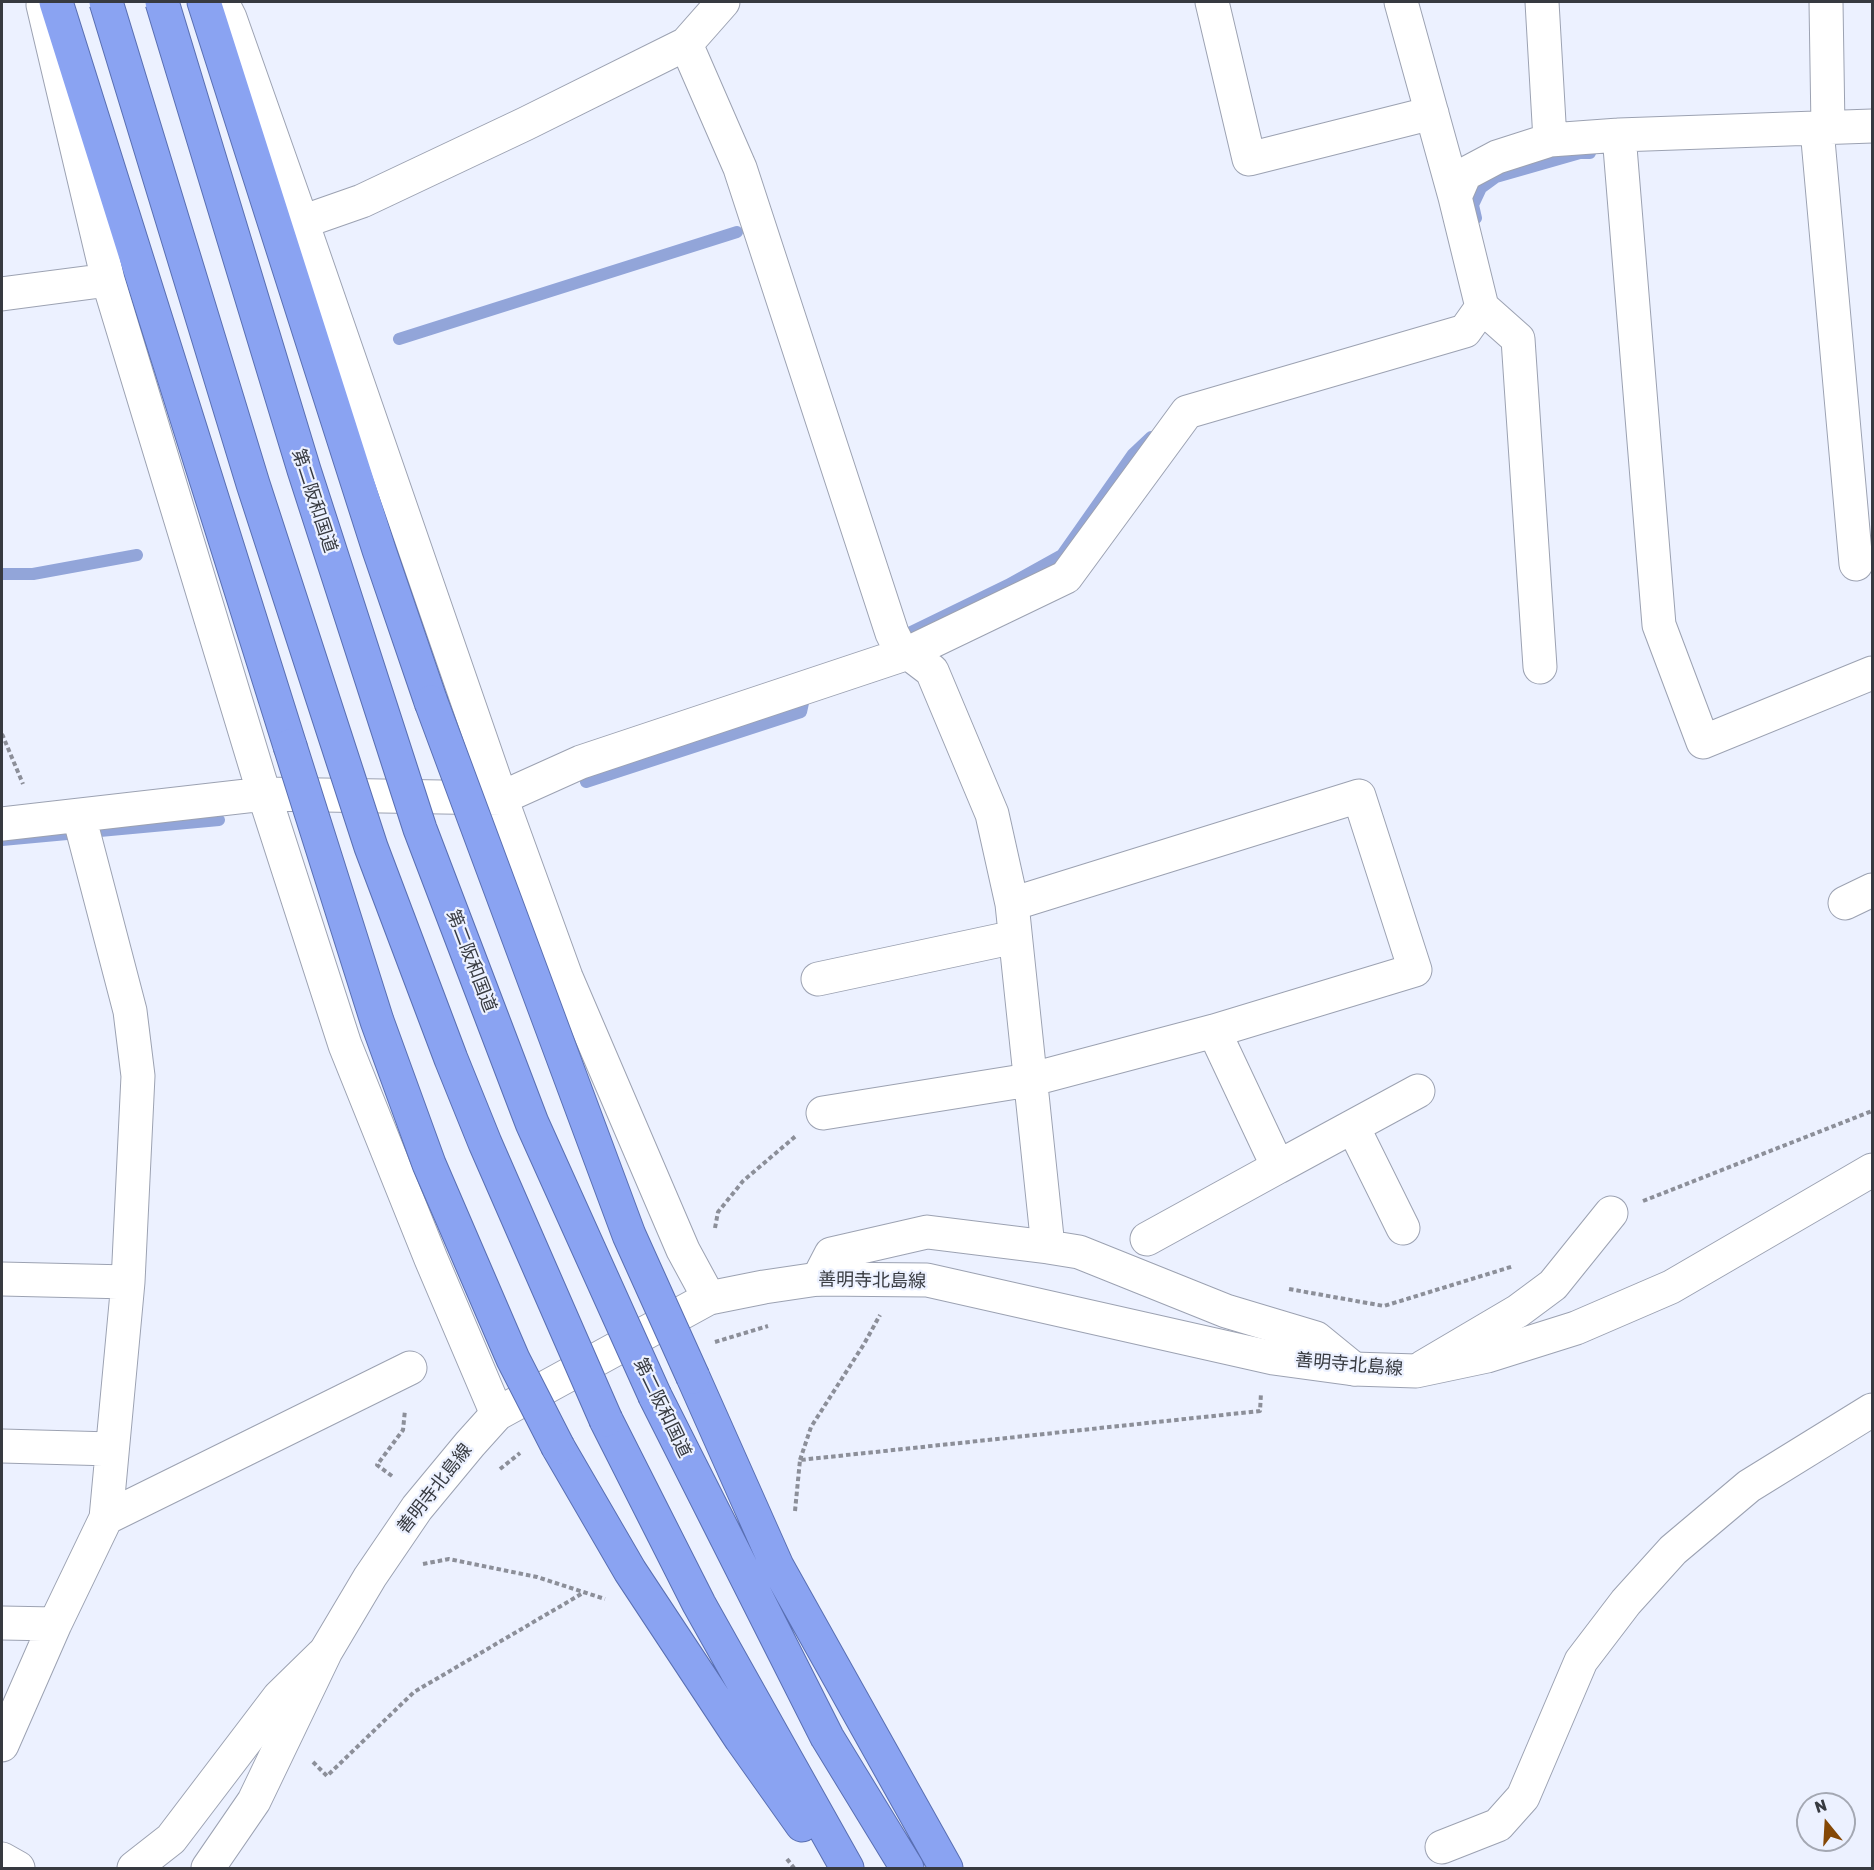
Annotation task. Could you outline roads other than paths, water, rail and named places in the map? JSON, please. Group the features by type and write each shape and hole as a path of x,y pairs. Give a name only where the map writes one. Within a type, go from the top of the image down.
{"highway":[{"path":"56,2 377,1021 429,1164 513,1359 558,1447 630,1571 741,1739 832,1869"},
{"path":"106,2 253,484 371,846 451,1059 485,1143 606,1420 699,1604 847,1869"},
{"name":"第二阪和国道","path":"162,2 304,470 420,829 532,1123 655,1396 747,1580 826,1737 907,1869"},
{"path":"204,2 431,702 629,1235 777,1566 946,1869"}],"street":[{"path":"42,2 108,280 264,794 345,1045 431,1259 497,1414"},
{"path":"222,2 302,222 501,798 566,977 683,1250 710,1298"},
{"path":"302,222 362,201 686,44 723,2"},
{"path":"1212,2 1249,159 1432,113"},
{"path":"1401,2 1490,315 1518,339 1540,667"},
{"path":"1542,2 1550,140"},
{"path":"1826,2 1820,136 1857,564"},
{"path":"686,44 740,168 899,644 932,671 992,814 1011,904 1048,1247"},
{"path":"1455,197 1465,174 1497,156 1550,140 1620,147 1820,136 1872,126"},
{"path":"1620,147 1659,625 1703,742 1872,673"},
{"path":"2,294 108,280"},
{"path":"2,824 38,821 82,828 264,794 501,798 581,762 899,644 1066,577 1187,412 1465,331 1490,315"},
{"path":"823,1113 1029,1080 1214,1031 1415,970 1359,796 1011,904"},
{"path":"2,1744 55,1624 106,1518 128,1282 138,1076 130,1011 82,828"},
{"path":"818,979 1014,937"},
{"path":"1214,1031 1278,1167"},
{"path":"1147,1239 1418,1091"},
{"path":"1353,1127 1403,1228"},
{"name":"善明寺北島線","path":"208,1869 254,1801 326,1651 370,1577 417,1508 470,1444 497,1414 710,1298 818,1279 927,1280 1273,1358 1354,1369 1416,1371 1487,1356 1576,1328 1671,1287 1872,1170"},
{"path":"1416,1371 1518,1311 1553,1285 1611,1213"},
{"path":"818,1279 831,1254 927,1232 1079,1252 1226,1311 1316,1338 1354,1369"},
{"path":"2,1280 128,1282"},
{"path":"106,1518 410,1368"},
{"path":"1442,1847 1498,1825 1523,1797 1581,1661 1626,1602 1673,1550 1749,1486 1872,1410"},
{"path":"2,1446 112,1449"},
{"path":"2,1623 55,1624"},
{"path":"134,1869 171,1839 279,1697 326,1651"},
{"path":"2,1859 18,1869"}],"waterway":[{"path":"1476,218 1473,205 1481,188 1496,177 1580,153 1590,153"},
{"path":"399,339 737,232"},
{"path":"897,639 1008,585 1062,555 1133,454 1151,437"},
{"path":"2,574 33,574 137,555"},
{"path":"586,782 801,712 803,703"},
{"path":"2,840 219,820"}]}
